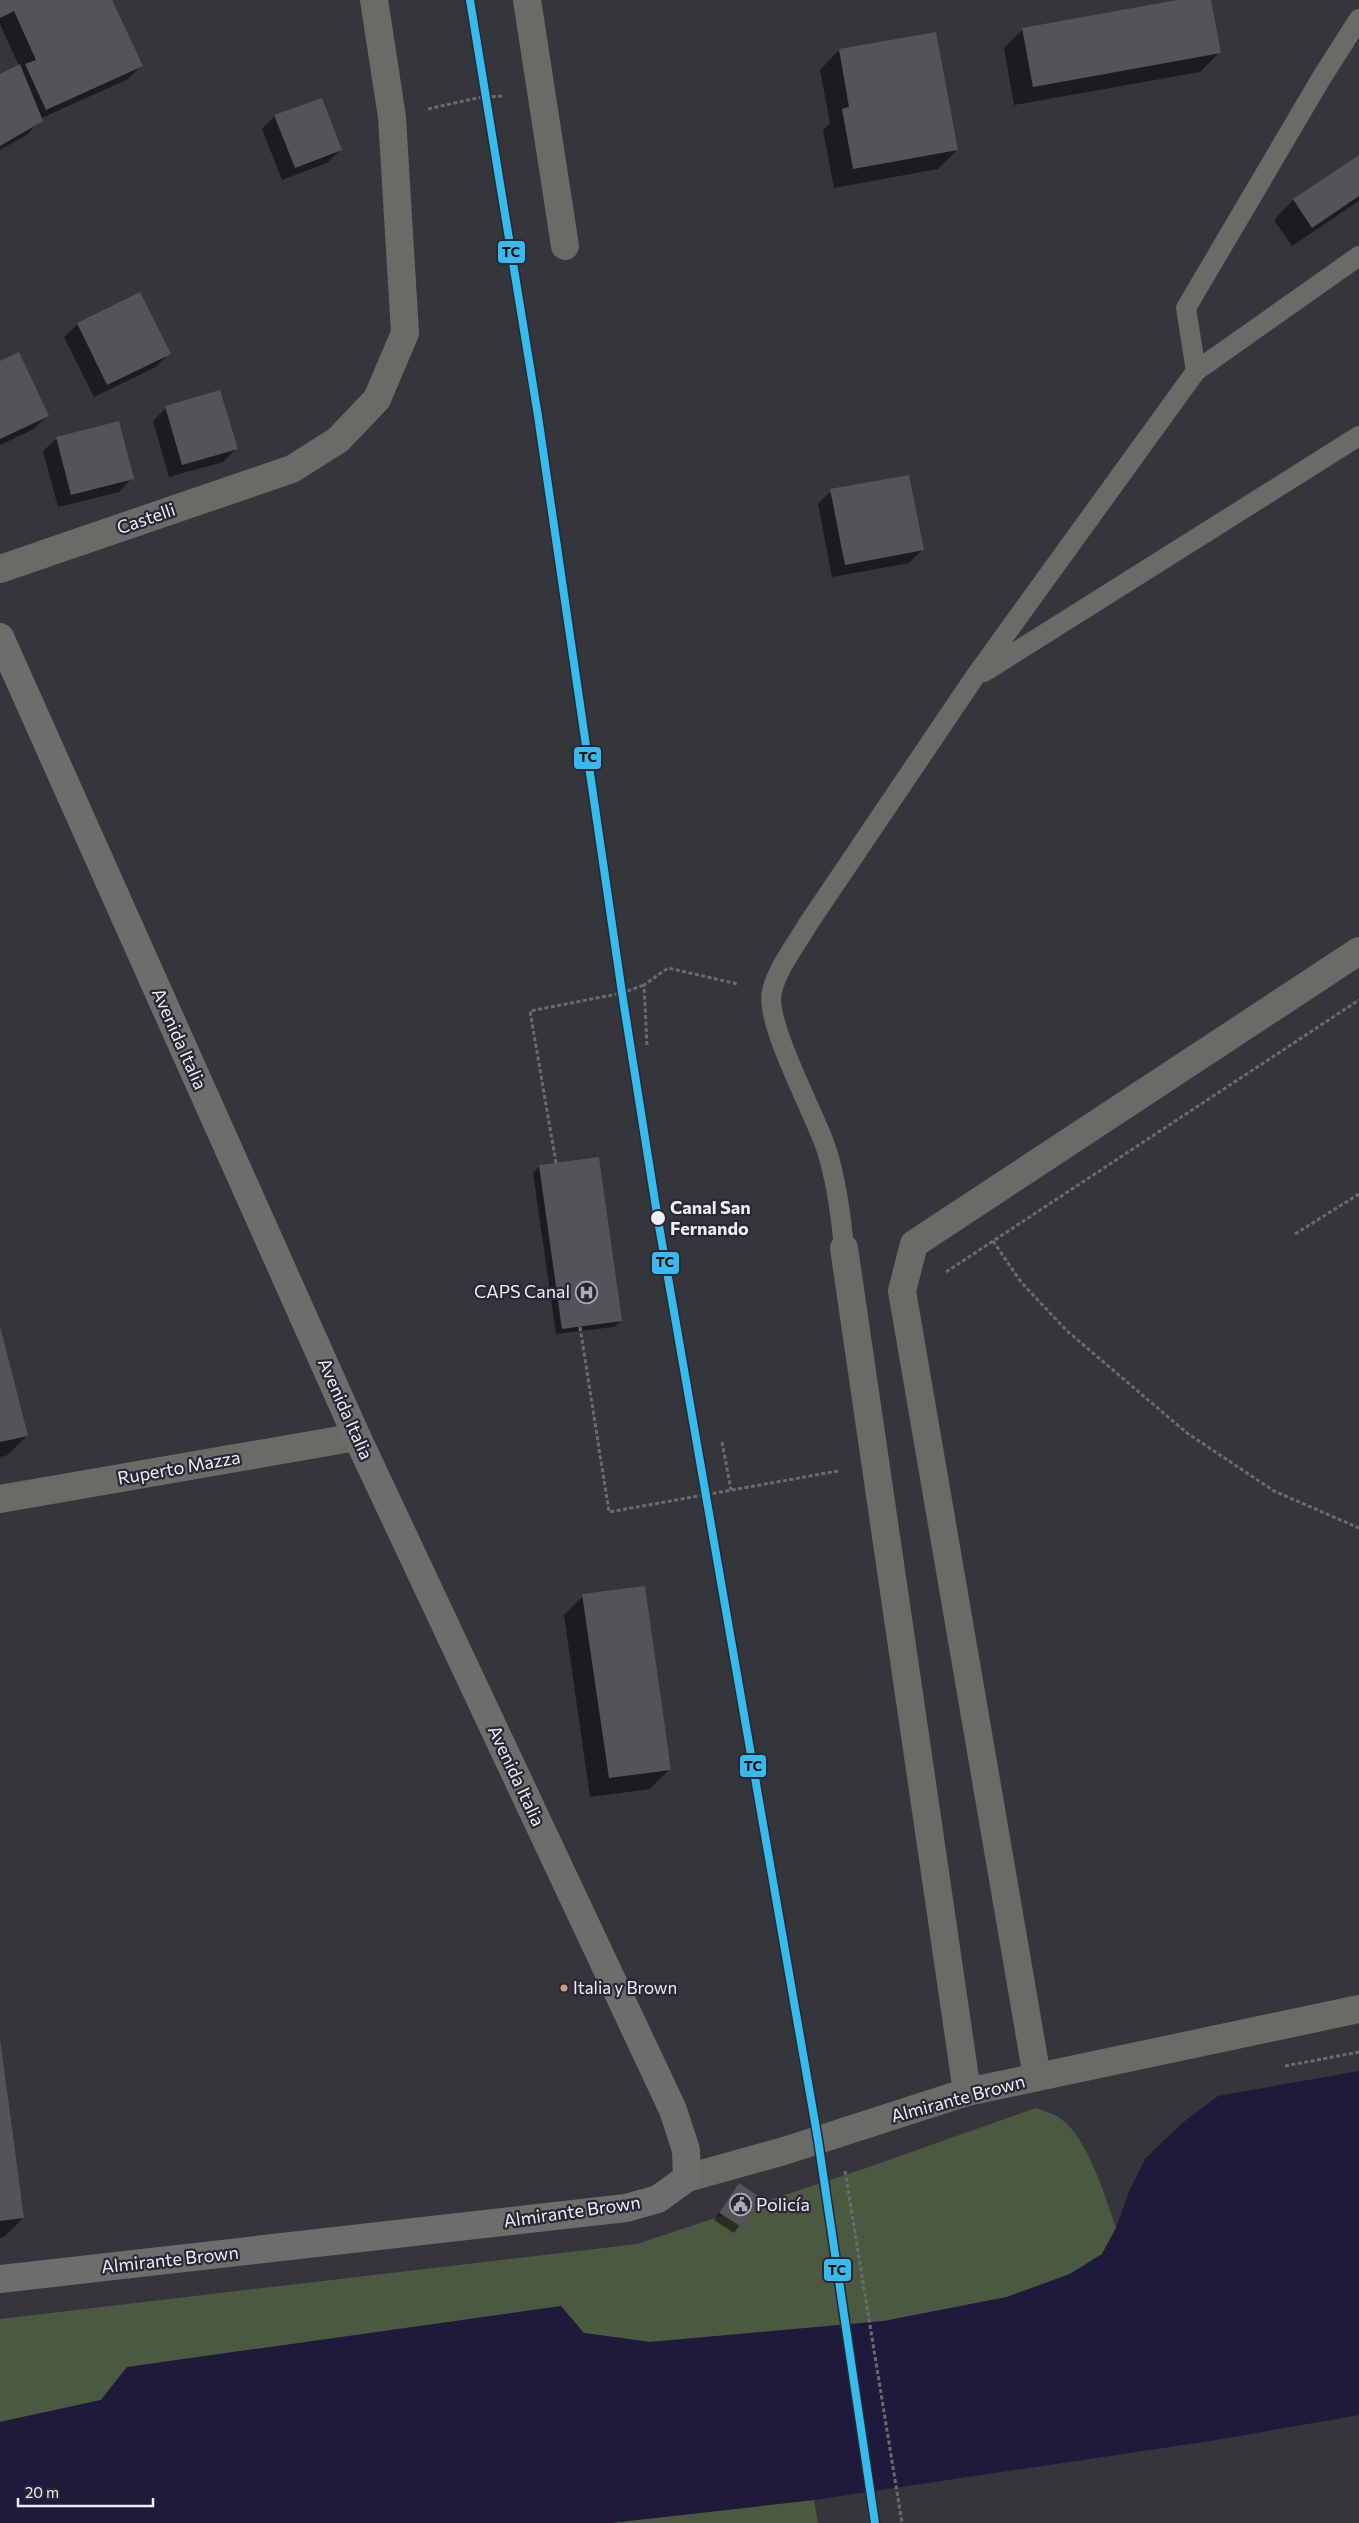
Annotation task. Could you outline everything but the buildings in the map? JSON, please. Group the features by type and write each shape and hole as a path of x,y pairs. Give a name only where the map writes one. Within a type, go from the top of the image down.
{"street":[{"name":"Castelli","path":"0,569 292,469 338,440 377,399 406,332 392,117 374,0"},
{"path":"527,0 565,246"},
{"name":"Avenida Italia","path":"0,637 357,1437 673,2110 686,2150 686,2178"},
{"path":"1037,2077 902,1291 914,1244 1359,952"},
{"path":"844,1248 967,2092"},
{"name":"Ruperto Mazza","path":"0,1499 357,1437"},
{"name":"Almirante Brown","path":"0,2279 626,2208 658,2199 686,2178 784,2151 967,2092 1359,2010"}],"lane":[{"path":"1196,371 1186,308 1322,77 1359,19"},
{"path":"844,1248 841,1213 827,1151 775,1027 771,992 784,963 808,924 974,678 1196,371 1359,256"},
{"path":"974,678 1359,436"}],"path":[{"path":"392,117 477,98 541,95"},
{"path":"556,1163 530,1011 622,993 644,985 668,968 771,992"},
{"path":"644,985 647,1045"},
{"path":"1295,1234 1359,1194"},
{"path":"993,1242 1021,1282 1066,1330 1187,1433 1274,1491 1359,1528"},
{"path":"580,1327 609,1512 876,1465"},
{"path":"722,1442 731,1490"},
{"path":"850,2204 902,2523"}],"green space":[{"path":"1036,2108 1059,2117 1079,2139 1094,2169 1116,2228 1102,2254 1070,2274 1007,2297 884,2321 650,2342 584,2333 127,2367 101,2400 0,2422 0,2319 637,2244 866,2168"},
{"path":"814,2500 818,2523 610,2523"}],"shaded area":[{"path":"1359,2071 1359,2415 1210,2441 814,2500 610,2523 0,2523 0,2422 101,2400 127,2367 561,2306 584,2333 650,2342 884,2321 1007,2297 1070,2274 1102,2254 1116,2228 1130,2189 1145,2159 1181,2124 1218,2096"}],"transit line":[{"name":"TC","path":"470,0 538,416 622,993 658,1220 818,2140 875,2523"}],"place":[{"name":"Canal San Fernando","path":"658,1218"},
{"name":"CAPS Canal","path":"586,1292"},
{"name":"Italia y Brown","path":"564,1988"},
{"name":"Policía","path":"740,2205"}]}
